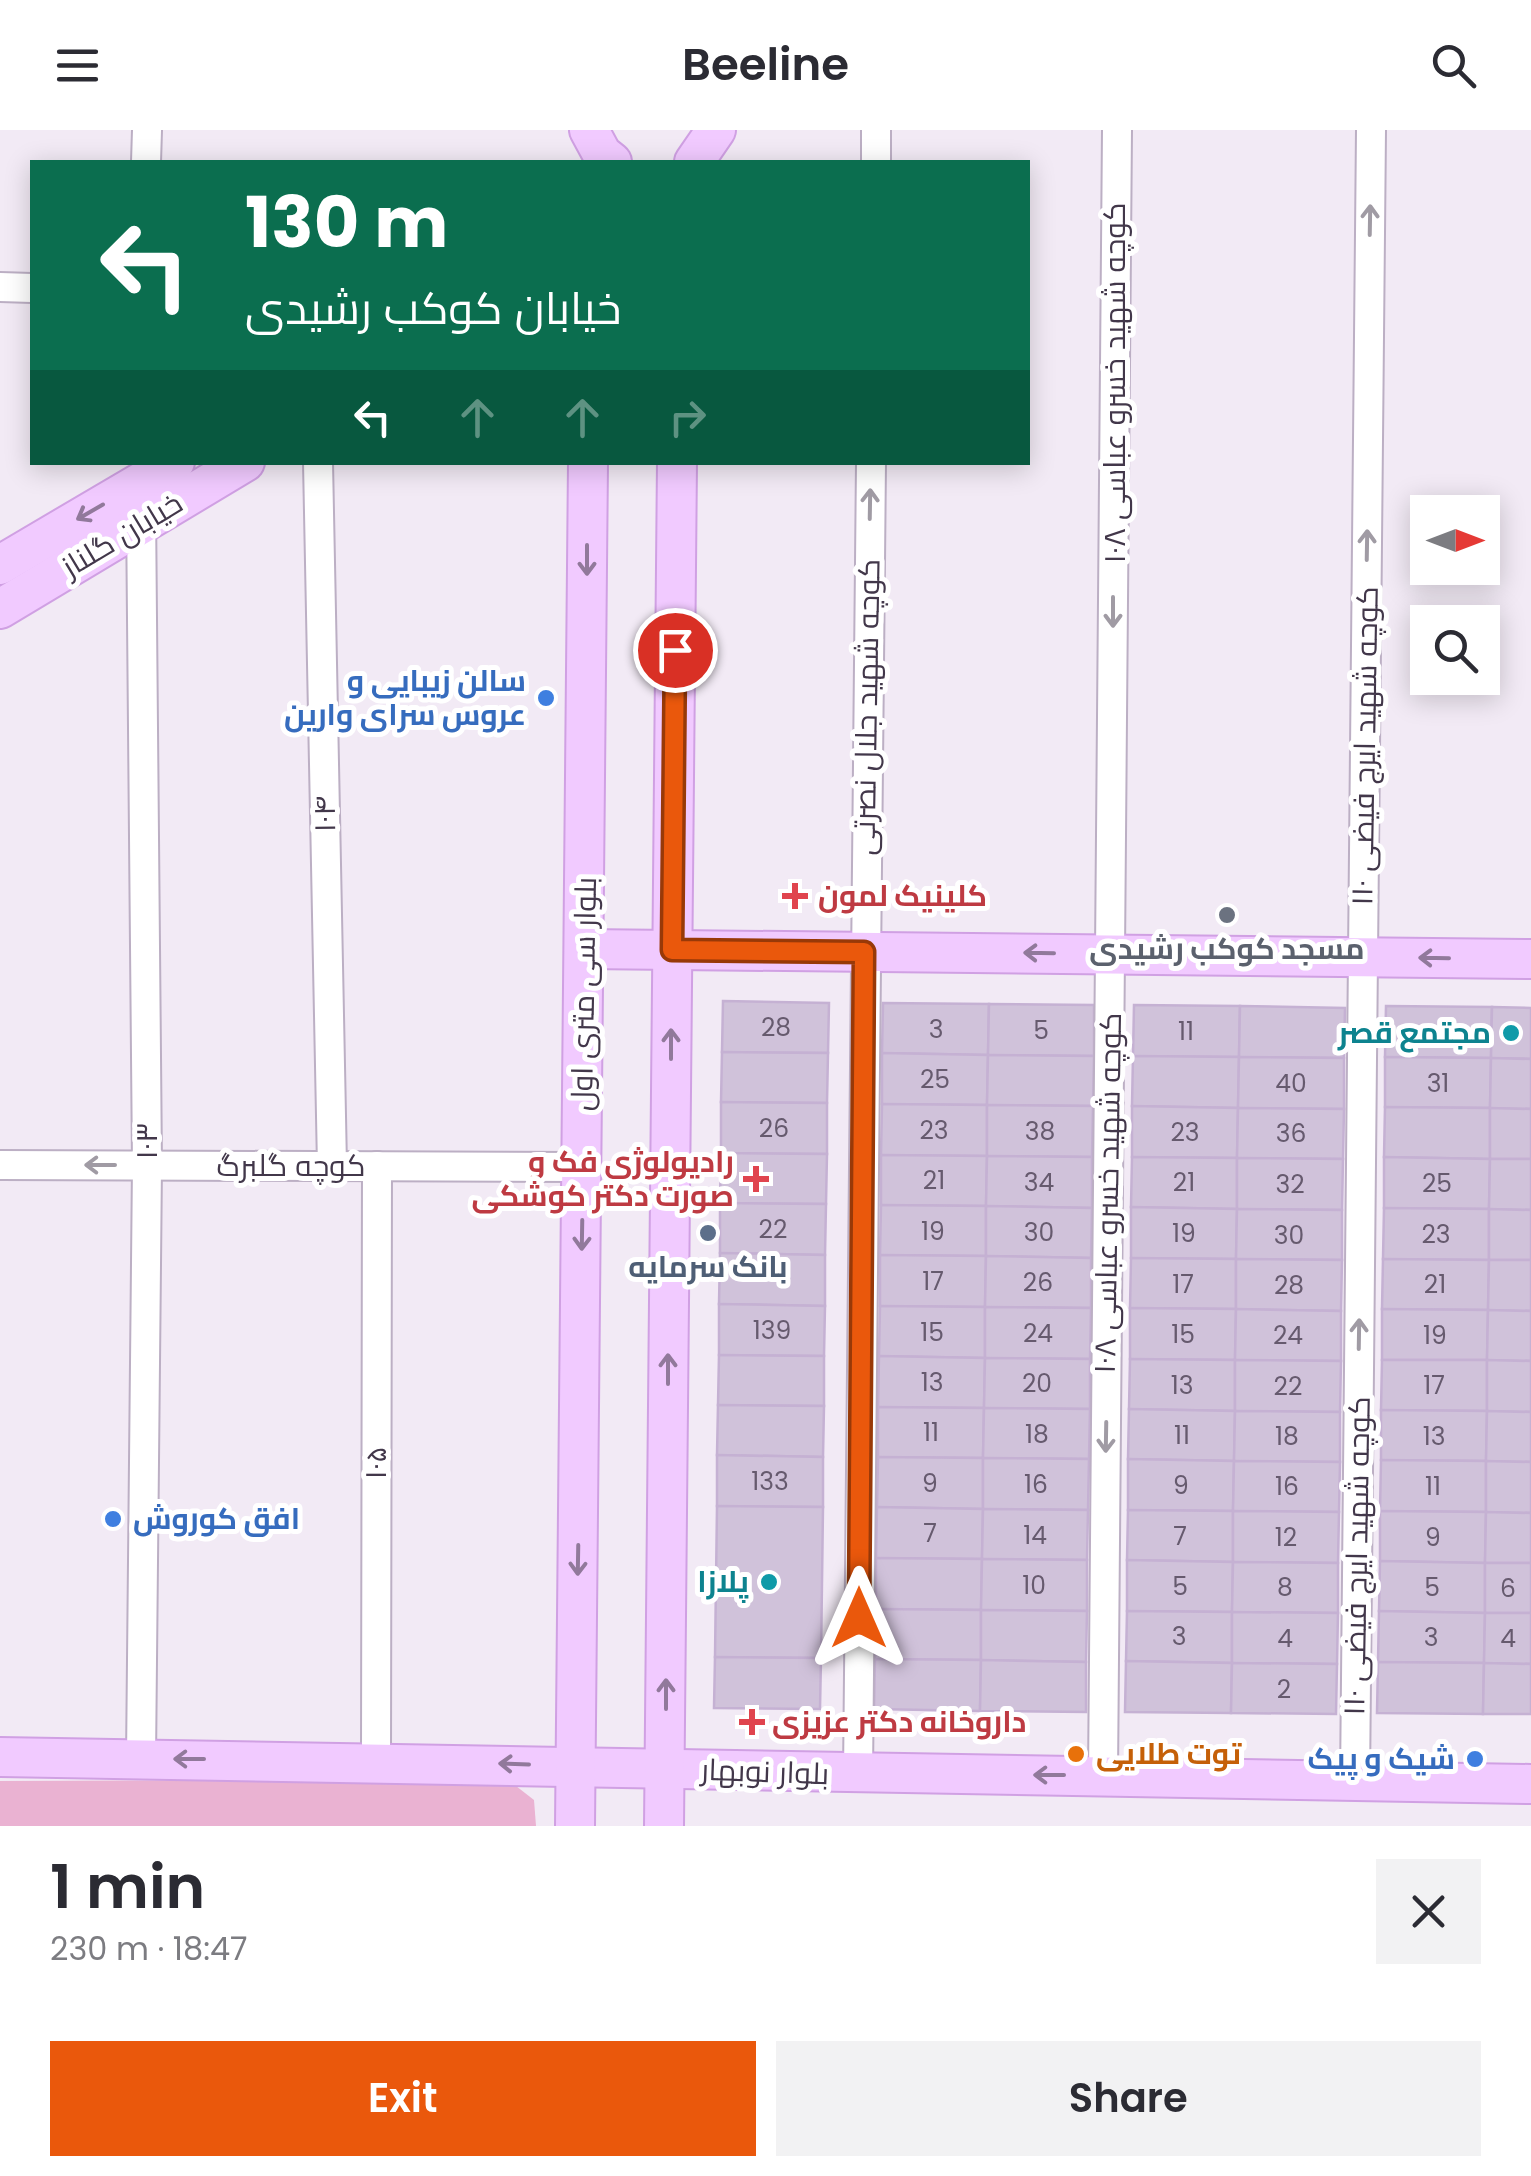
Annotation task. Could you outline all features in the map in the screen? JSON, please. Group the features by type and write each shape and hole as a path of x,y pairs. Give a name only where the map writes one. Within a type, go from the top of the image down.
{"main road":[{"path":"695,160 716,130"},
{"name":"خیابان گلناز","path":"0,565 140,473 165,465"},
{"name":"خیابان گلناز","path":"0,609 240,465"},
{"name":"بلوار سی متری اول","path":"575,1826 588,465"},
{"path":"664,1826 677,465"},
{"path":"584,948 1531,959"},
{"name":"بلوار نوبهار","path":"0,1757 376,1760 858,1775 1531,1784"}],"street":[{"path":"146,160 147,130"},
{"path":"876,130 876,160"},
{"name":"کوچه شهید خسرو عباسی ۱۰۸","path":"1103,1776 1117,130"},
{"name":"کوچه شهید ایرج فیضی ۱۱۰","path":"1355,1782 1371,130"},
{"path":"0,287 30,288"},
{"name":"۱۰۴","path":"318,465 332,1166"},
{"name":"کوچه شهید جلال نصرتی","path":"858,1775 871,465"},
{"name":"۱۰۳","path":"140,473 147,1165 141,1759"},
{"name":"کوچه گلبرگ","path":"0,1165 582,1167"},
{"name":"۱۰۵","path":"376,1760 377,1166"}],"shaded area":[{"path":"507,1779 534,1800 536,1826 0,1826 0,1781"}],"building":[{"path":"723,1001 829,1003 828,1053 722,1052"},
{"path":"883,1003 989,1004 988,1055 882,1053"},
{"path":"989,1004 1094,1005 1094,1056 988,1055"},
{"path":"1134,1005 1240,1006 1239,1057 1133,1056"},
{"path":"1240,1006 1345,1008 1344,1058 1239,1057"},
{"path":"1386,1006 1492,1007 1491,1058 1385,1057"},
{"name":"مجتمع قصر","path":"1492,1007 1531,1008 1531,1059 1491,1058"},
{"path":"722,1052 828,1053 827,1103 721,1102"},
{"path":"882,1053 988,1055 987,1105 882,1104"},
{"path":"988,1055 1094,1056 1093,1106 987,1105"},
{"path":"1133,1056 1239,1057 1238,1108 1132,1106"},
{"path":"1239,1057 1344,1058 1344,1109 1238,1108"},
{"path":"1385,1057 1491,1058 1490,1108 1385,1107"},
{"path":"1491,1058 1531,1059 1531,1109 1490,1108"},
{"path":"721,1102 827,1103 827,1154 721,1153"},
{"path":"882,1104 987,1105 987,1156 881,1155"},
{"path":"987,1105 1093,1106 1092,1157 987,1156"},
{"path":"1132,1106 1238,1108 1237,1158 1132,1157"},
{"path":"1385,1107 1490,1108 1490,1159 1384,1157"},
{"path":"1238,1108 1344,1109 1343,1159 1237,1158"},
{"path":"1490,1108 1531,1109 1531,1159 1490,1159"},
{"path":"721,1153 827,1154 826,1204 720,1203"},
{"path":"881,1155 987,1156 986,1206 881,1205"},
{"path":"987,1156 1092,1157 1092,1208 986,1206"},
{"path":"1132,1157 1237,1158 1237,1209 1131,1207"},
{"path":"1384,1157 1490,1159 1489,1209 1384,1208"},
{"path":"1237,1158 1343,1159 1342,1210 1237,1209"},
{"path":"1490,1159 1531,1159 1531,1210 1489,1209"},
{"path":"720,1203 826,1204 825,1255 720,1253"},
{"path":"881,1205 986,1206 986,1256 880,1255"},
{"path":"986,1206 1092,1208 1091,1258 986,1256"},
{"path":"1131,1207 1237,1209 1236,1259 1131,1258"},
{"path":"1384,1208 1489,1209 1489,1260 1383,1259"},
{"path":"1237,1209 1342,1210 1342,1260 1236,1259"},
{"path":"1489,1209 1531,1210 1531,1260 1489,1260"},
{"path":"720,1253 825,1255 825,1306 719,1304"},
{"path":"880,1255 986,1256 985,1307 880,1306"},
{"path":"986,1256 1091,1258 1091,1308 985,1307"},
{"path":"1131,1258 1236,1259 1236,1309 1130,1308"},
{"path":"1236,1259 1342,1260 1341,1311 1236,1309"},
{"path":"1383,1259 1489,1260 1488,1310 1382,1309"},
{"path":"1489,1260 1531,1260 1531,1311 1488,1310"},
{"path":"719,1304 825,1306 824,1356 719,1355"},
{"path":"880,1306 985,1307 985,1358 879,1356"},
{"path":"985,1307 1091,1308 1090,1359 985,1358"},
{"path":"1130,1308 1236,1309 1235,1360 1130,1359"},
{"path":"1236,1309 1341,1311 1341,1361 1235,1360"},
{"path":"1382,1309 1488,1310 1487,1360 1382,1360"},
{"path":"1488,1310 1531,1311 1531,1361 1487,1360"},
{"path":"719,1355 824,1356 824,1406 718,1405"},
{"path":"879,1356 985,1358 984,1408 878,1407"},
{"path":"985,1358 1090,1359 1090,1409 984,1408"},
{"path":"1130,1359 1235,1360 1235,1411 1129,1409"},
{"path":"1235,1360 1341,1361 1340,1412 1235,1411"},
{"path":"1382,1360 1487,1360 1487,1411 1381,1410"},
{"path":"1487,1360 1531,1361 1531,1412 1487,1411"},
{"path":"718,1405 824,1406 823,1457 717,1455"},
{"path":"878,1407 984,1408 983,1458 878,1457"},
{"path":"984,1408 1090,1409 1089,1459 983,1458"},
{"path":"1129,1409 1235,1411 1234,1461 1128,1459"},
{"path":"1381,1410 1487,1411 1486,1461 1381,1460"},
{"path":"1235,1411 1340,1412 1340,1462 1234,1461"},
{"path":"1487,1411 1531,1412 1531,1462 1486,1461"},
{"path":"717,1455 823,1457 823,1507 717,1506"},
{"path":"878,1457 983,1458 983,1509 877,1507"},
{"path":"983,1458 1089,1459 1088,1510 983,1509"},
{"path":"1128,1459 1234,1461 1233,1511 1128,1510"},
{"path":"1381,1460 1486,1461 1486,1512 1380,1511"},
{"path":"1234,1461 1340,1462 1339,1512 1233,1511"},
{"path":"1486,1461 1531,1462 1531,1513 1486,1512"},
{"name":"پلازا","path":"717,1506 823,1507 821,1658 715,1657"},
{"path":"877,1507 983,1509 982,1559 876,1558"},
{"path":"983,1509 1088,1510 1087,1560 982,1559"},
{"path":"1128,1510 1233,1511 1233,1562 1127,1560"},
{"path":"1233,1511 1339,1512 1338,1563 1233,1562"},
{"path":"1380,1511 1486,1512 1485,1563 1380,1561"},
{"path":"1486,1512 1531,1513 1531,1563 1485,1563"},
{"path":"876,1558 982,1559 981,1610 876,1609"},
{"path":"982,1559 1087,1560 1087,1611 981,1610"},
{"path":"1127,1560 1233,1562 1232,1612 1127,1611"},
{"path":"1380,1561 1485,1563 1485,1613 1379,1611"},
{"path":"1233,1562 1338,1563 1338,1613 1232,1612"},
{"path":"1485,1563 1531,1563 1531,1613 1485,1613"},
{"path":"876,1609 981,1610 981,1660 875,1659"},
{"path":"981,1610 1087,1611 1086,1662 981,1660"},
{"path":"1127,1611 1232,1612 1232,1663 1126,1661"},
{"path":"1379,1611 1485,1613 1484,1663 1378,1662"},
{"path":"1232,1612 1338,1613 1337,1664 1232,1663"},
{"path":"1485,1613 1531,1613 1531,1664 1484,1663"},
{"path":"715,1657 821,1658 820,1709 714,1708"},
{"path":"875,1659 981,1660 980,1711 874,1709"},
{"path":"981,1660 1086,1662 1086,1712 980,1711"},
{"path":"1126,1661 1232,1663 1231,1713 1125,1712"},
{"path":"1378,1662 1484,1663 1483,1714 1377,1713"},
{"path":"1232,1663 1337,1664 1336,1714 1231,1713"},
{"path":"1484,1663 1531,1664 1531,1714 1483,1714"}],"place":[{"name":"سالن زیبایی‌ و عروس سرای وارین","path":"546,698"},
{"name":"کلینیک لمون","path":"795,896"},
{"name":"مسجد کوکب رشیدی","path":"1227,915"},
{"name":"مجتمع قصر","path":"1511,1033"},
{"name":"رادیولوژی فک و صورت دکتر کوشکی","path":"756,1179"},
{"name":"بانک سرمایه","path":"708,1233"},
{"name":"افق کوروش","path":"113,1519"},
{"name":"پلازا","path":"769,1582"},
{"name":"داروخانه دکتر عزیزی","path":"752,1722"},
{"name":"توت طلایی","path":"1076,1754"},
{"name":"شیک و پیک","path":"1475,1759"}],"route":[{"path":"675,650 672,950 864,952 859,1618"}]}
